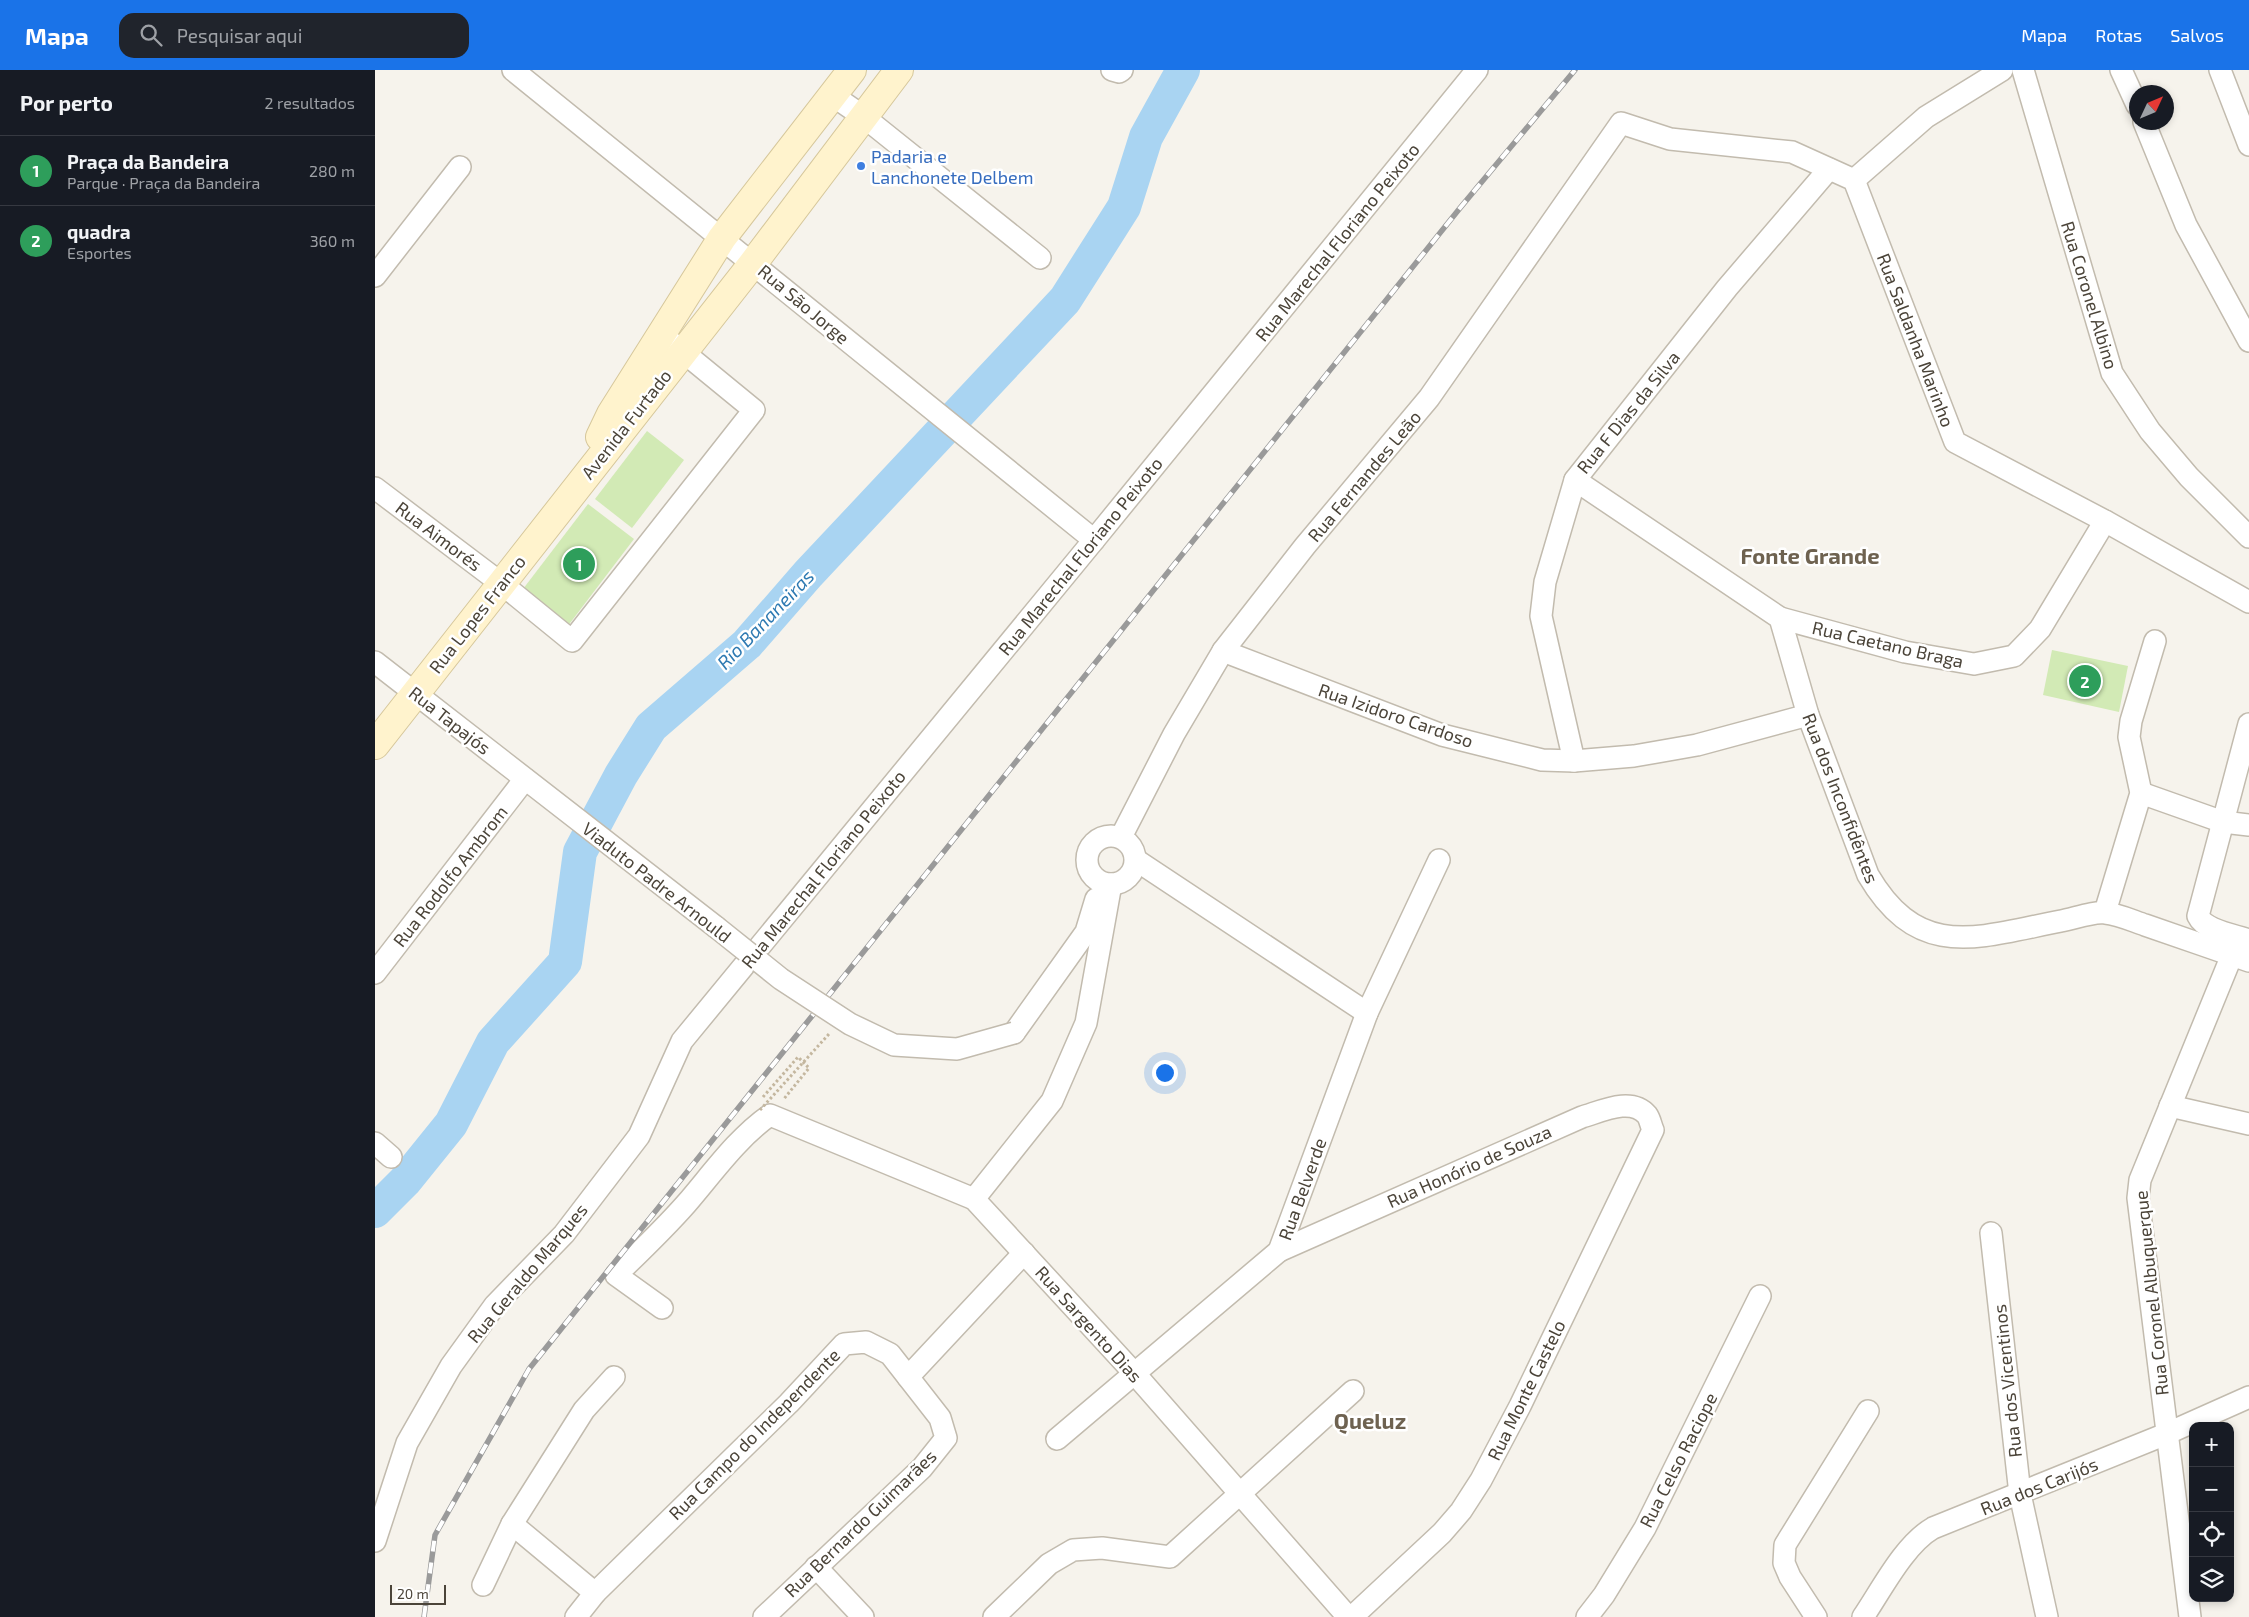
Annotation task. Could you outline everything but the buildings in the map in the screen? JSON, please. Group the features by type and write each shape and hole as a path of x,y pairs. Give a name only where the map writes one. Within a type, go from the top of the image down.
{"street":[{"name":"Rua São Jorge","path":"513,70 754,262 921,401 970,438 1094,540"},
{"name":"Avenida Furtado","path":"579,484 611,414 722,238 852,70"},
{"name":"Avenida Furtado","path":"579,484 754,262 899,70"},
{"path":"1112,70 1119,72 1122,70"},
{"name":"Rua Marechal Floriano Peixoto","path":"682,1041 1477,70"},
{"path":"1829,169 1854,180 1926,117 2003,70"},
{"name":"Rua Coronel Albino","path":"2023,70 2112,373 2149,431 2189,477 2249,537"},
{"path":"2121,70 2129,88"},
{"path":"2220,70 2249,145"},
{"path":"832,95 864,117 1040,258"},
{"name":"Rua Fernandes Leão","path":"1121,837 1174,734 1223,651 1305,546 1429,398 1621,123 1670,139 1792,152 1829,169"},
{"path":"2147,130 2186,225 2249,341"},
{"path":"375,276 460,167"},
{"name":"Rua F Dias da Silva","path":"1574,761 1541,616 1545,582 1575,480 1727,288 1829,169"},
{"name":"Rua Saldanha Marinho","path":"1854,180 1955,442 2105,521 2249,602"},
{"path":"661,334 683,352"},
{"name":"Rua Aimorés","path":"376,490 502,584 572,642 754,410 683,352"},
{"path":"1575,480 1780,618"},
{"name":"Rua Lopes Franco","path":"375,745 579,484"},
{"name":"Rua Caetano Braga","path":"1780,618 1905,652 1974,664 2014,656 2040,629 2105,521"},
{"name":"Rua dos Inconfidêntes","path":"1780,618 1808,715 1868,876 1879,894 1894,912 1909,924 1924,932 1939,936 1985,936 2105,912 2241,958"},
{"path":"2105,912 2141,793 2130,748 2130,729 2155,641"},
{"name":"Rua Izidoro Cardoso","path":"1223,651 1442,735 1542,760 1574,761 1634,756 1697,746 1808,715"},
{"name":"Rua Tapajós","path":"375,662 525,779"},
{"path":"2249,724 2246,749 2223,822 2198,916 2200,920 2210,927 2249,940"},
{"name":"Viaduto Padre Arnould","path":"525,779 781,979 850,1024 894,1046 957,1049 1014,1032 1086,932 1106,883"},
{"name":"Rua Rodolfo Ambrom","path":"375,973 525,779"},
{"path":"2141,793 2223,822 2249,825"},
{"path":"1112,835 1121,837 1129,843 1134,851 1136,860 1133,870 1128,877 1120,883 1106,883 1093,876 1088,868 1087,859 1089,849 1094,842 1102,836 1112,835"},
{"path":"1136,860 1367,1013"},
{"name":"Rua Belverde","path":"1057,1440 1279,1251 1367,1013 1439,860"},
{"path":"974,1199 1052,1101 1086,1023 1106,883"},
{"name":"Rua Coronel Albuquerque","path":"2190,1617 2138,1198 2140,1180 2170,1106 2241,958"},
{"name":"Rua Geraldo Marques","path":"375,1541 407,1443 451,1366 495,1305 564,1234 639,1136 682,1041"},
{"name":"Rua Honório de Souza","path":"1279,1251 1582,1117 1624,1105 1638,1108 1648,1116 1653,1130"},
{"path":"2170,1106 2249,1124"},
{"path":"662,1308 616,1275 677,1214 757,1124 762,1107"},
{"name":"Rua Sargento Dias","path":"762,1107 974,1199 1135,1374 1350,1617"},
{"name":"Rua Monte Castelo","path":"1350,1617 1442,1533 1461,1511 1481,1480 1520,1406 1653,1130"},
{"path":"375,1144 391,1157"},
{"name":"Rua dos Vicentinos","path":"1991,1233 2020,1494 2047,1617"},
{"path":"909,1377 1024,1253"},
{"name":"Rua Celso Raciope","path":"1587,1617 1645,1528 1760,1296"},
{"name":"Rua Campo do Independente","path":"576,1617 595,1593 789,1403 844,1344 866,1342 890,1354 909,1377"},
{"path":"483,1585 512,1524 584,1410 614,1377"},
{"name":"Rua Bernardo Guimarães","path":"764,1617 922,1468 946,1438 940,1418 909,1377"},
{"path":"994,1617 1049,1564 1073,1550 1102,1548 1170,1557 1353,1391"},
{"name":"Rua dos Carijós","path":"1863,1617 1921,1535 1933,1528 2166,1434 2249,1397"},
{"path":"1816,1617 1790,1577 1784,1563 1785,1544 1868,1411"},
{"path":"512,1524 595,1593"},
{"path":"816,1567 863,1617"}],"path":[{"path":"762,1107 831,1035"},
{"path":"798,1058 809,1068 762,1107 798,1058"}],"green space":[{"path":"647,431 684,460 632,528 595,499"},
{"path":"588,504 634,539 567,627 523,589"},
{"path":"2052,650 2128,666 2119,712 2043,695"}],"waterway":[{"name":"Rio Bananeiras","path":"375,1211 405,1181 451,1124 493,1042 565,962 580,852 621,775 651,727 747,644 808,574 1065,300 1124,207 1146,137 1183,70"}],"railway":[{"path":"424,1617 435,1535 529,1369 1460,208 1575,70"}],"place":[{"name":"Padaria e Lanchonete Delbem","path":"861,166"},
{"name":"Praça da Bandeira","path":"579,564"},
{"name":"quadra","path":"2085,681"}],"district":[{"name":"Fonte Grande","path":"1810,555"},
{"name":"Queluz","path":"1370,1420"}]}
